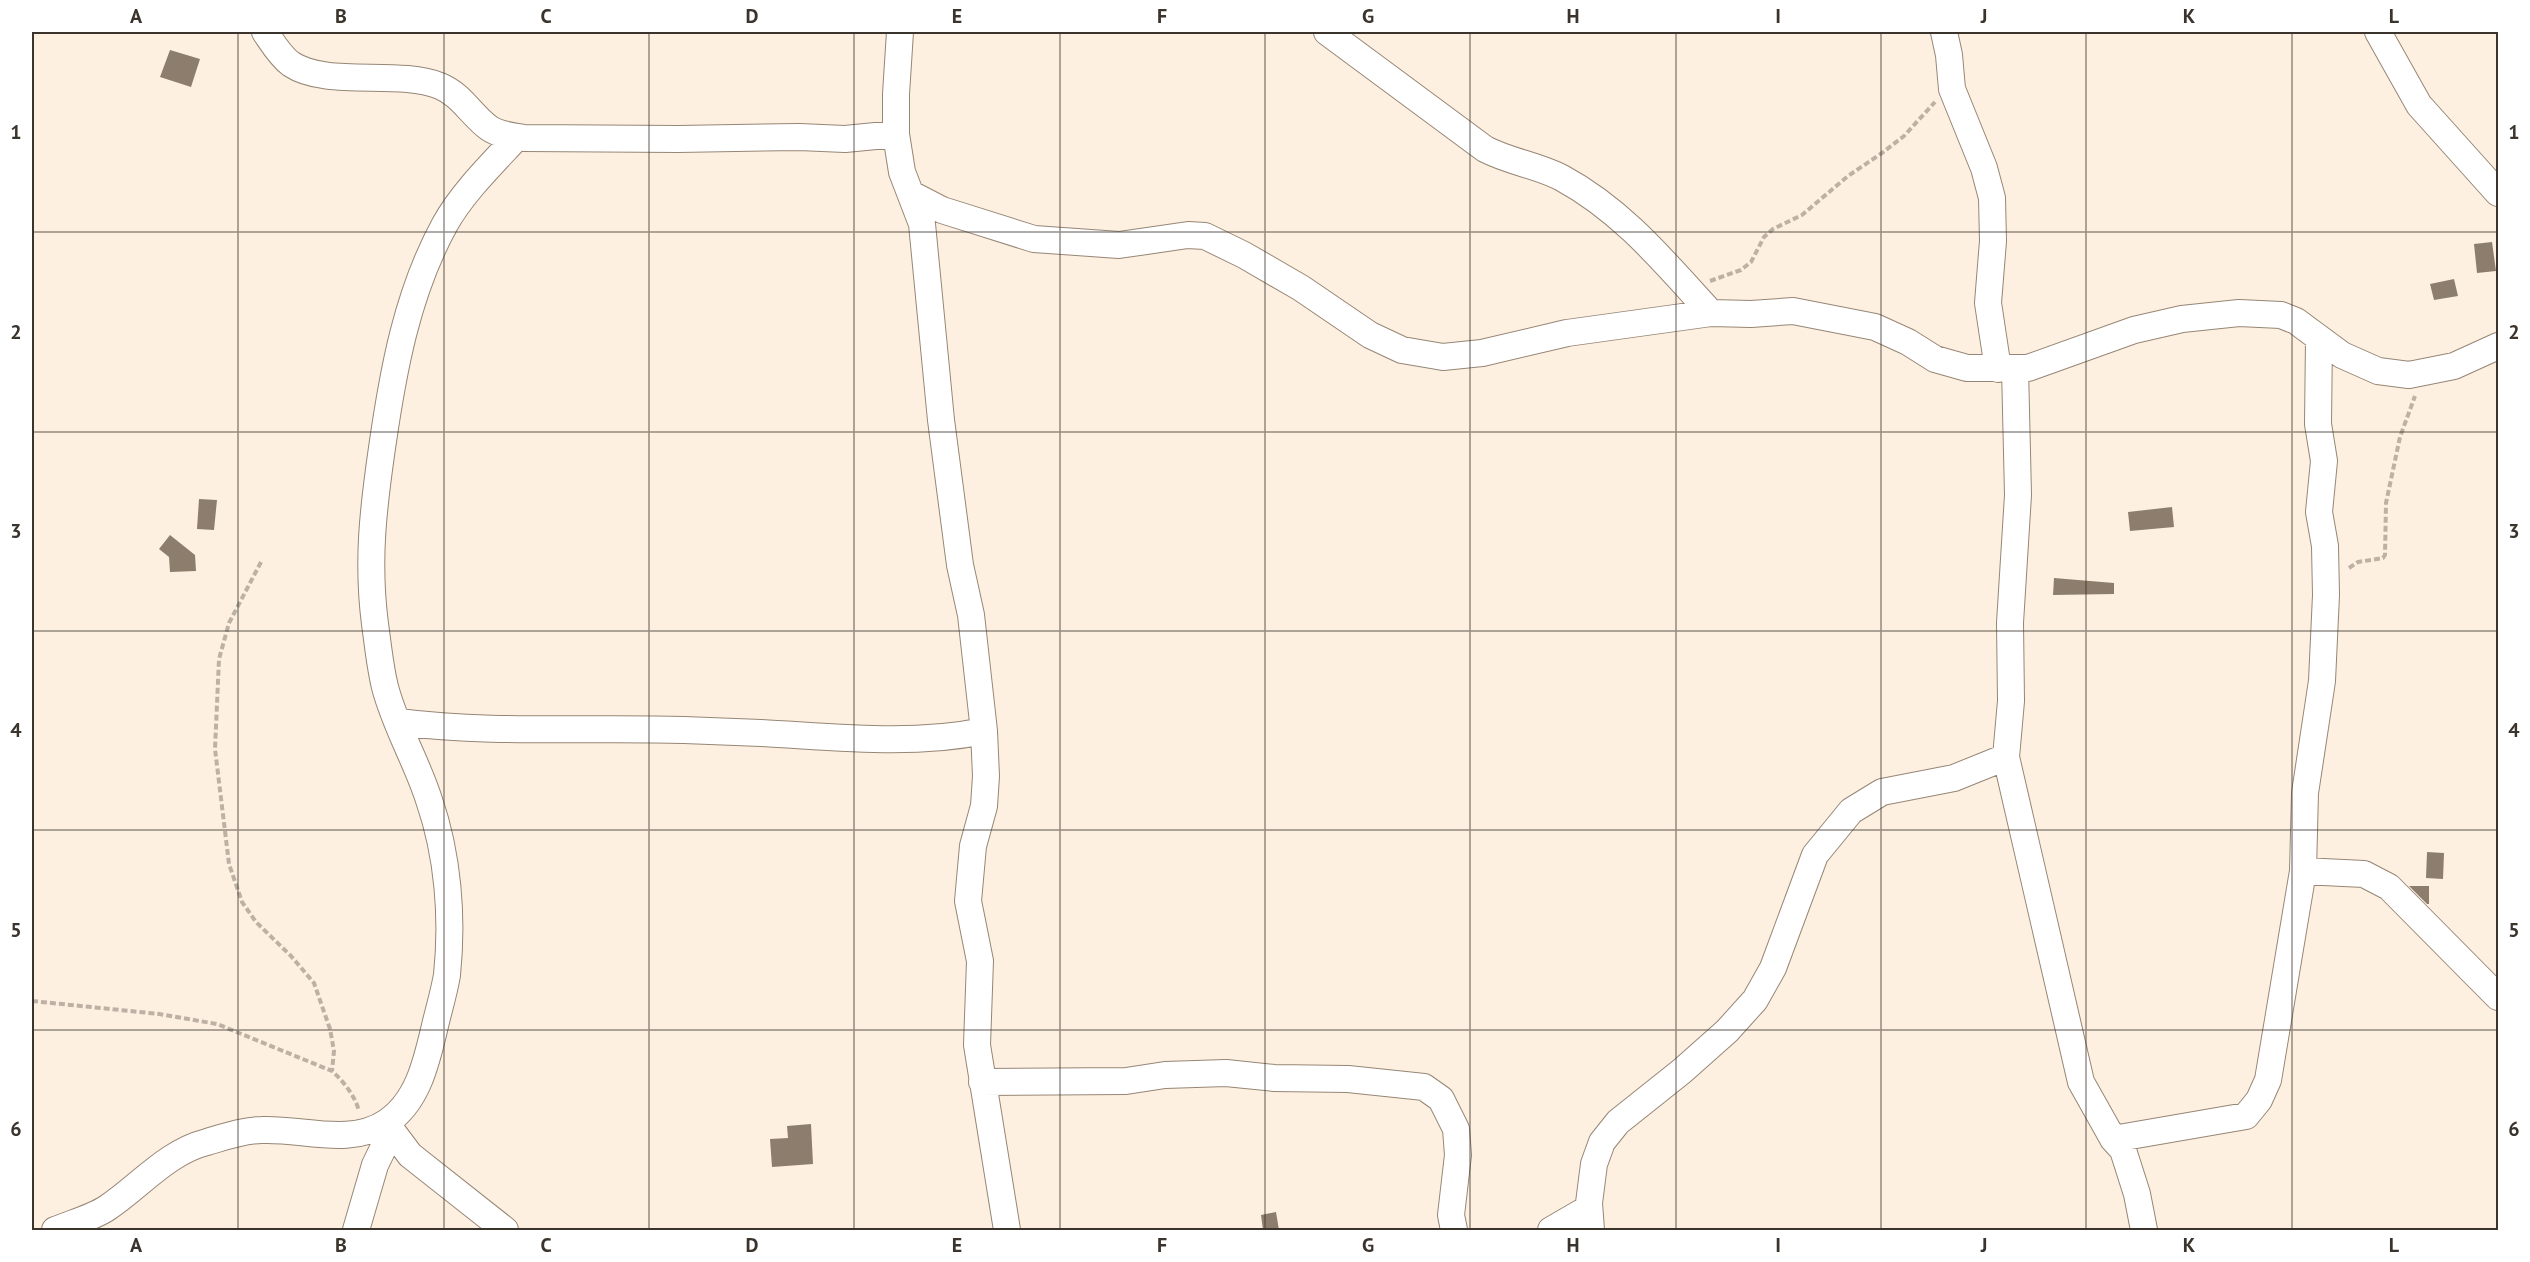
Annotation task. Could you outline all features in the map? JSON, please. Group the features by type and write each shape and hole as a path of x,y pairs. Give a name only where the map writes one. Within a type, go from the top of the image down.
{"street":[{"path":"265,32 290,63 306,71 438,85 456,95 489,129 517,137 845,139 896,134"},
{"path":"900,32 896,134 902,172 922,224 941,420 960,565 971,615 984,731 986,776 984,806 973,846 968,901 980,961 977,1045 1007,1230"},
{"path":"1328,32 1485,149 1504,159 1561,177 1632,226 1711,313"},
{"path":"1944,32 1952,88 1986,174 1992,198 1993,241 1988,303 2006,369 2018,495 2010,623 2011,701 2007,758 2081,1082 2113,1139 2123,1150 2145,1230"},
{"path":"2378,32 2419,105 2499,193"},
{"path":"55,1230 105,1209 169,1159 202,1143 260,1130 326,1135 381,1128 401,1110 416,1090 446,977 450,914 444,858 430,801 385,688 375,623 370,568 372,515 390,394 403,333 421,274 447,221 483,172 517,137"},
{"path":"911,194 942,210 1034,239 1119,245 1188,235 1205,236 1244,255 1301,288 1370,336 1402,350 1443,357 1482,353 1567,333 1711,313 1751,314 1793,311 1875,327 1908,342 1935,359 1967,368 2028,368 2134,330 2182,319 2239,314 2281,315 2296,321 2342,355 2378,371 2409,375 2424,374 2454,366 2499,346"},
{"path":"2113,1139 2246,1116 2259,1100 2268,1080 2303,871 2305,793 2322,681 2326,595 2325,546 2319,512 2324,461 2318,424 2319,339"},
{"path":"398,722 490,730 655,729 859,740 948,736 984,731"},
{"path":"1551,1230 1590,1219 1594,1164 1602,1142 1618,1122 1728,1031 1755,1000 1773,968 1815,855 1851,811 1882,792 1954,778 2007,758"},
{"path":"2303,871 2364,874 2389,886 2499,997"},
{"path":"982,1082 1126,1081 1165,1075 1226,1073 1274,1078 1348,1079 1424,1087 1441,1099 1456,1129 1458,1155 1451,1215 1454,1230"},
{"path":"356,1230 372,1174 381,1128"},
{"path":"381,1128 410,1155 505,1230"}],"path":[{"path":"1687,286 1698,286 1741,270 1751,262 1764,237 1773,229 1802,215 1848,176 1904,136 1932,104 1952,88"},
{"path":"2326,595 2350,566 2385,555 2386,504 2400,437 2424,374"},
{"path":"261,562 229,622 219,659 215,749 229,864 242,903 256,922 291,956 314,983 330,1029 334,1051 332,1071"},
{"path":"32,1001 159,1014 217,1024 332,1071 342,1080 357,1103 381,1128"}],"building":[{"path":"170,50 200,59 191,87 160,77"},
{"path":"2492,242 2496,271 2477,273 2474,244"},
{"path":"2454,279 2458,296 2434,300 2430,284"},
{"path":"199,499 217,500 214,530 197,529"},
{"path":"2172,507 2174,527 2130,531 2128,512"},
{"path":"170,535 195,555 196,571 170,572 169,557 159,549"},
{"path":"2054,578 2114,583 2114,594 2053,595"},
{"path":"2427,852 2444,853 2443,879 2426,878"},
{"path":"2409,886 2429,886 2429,904 2427,904"},
{"path":"811,1124 813,1164 772,1167 770,1139 788,1138 787,1126"},
{"path":"1276,1212 1279,1230 1263,1230 1261,1215"}]}
